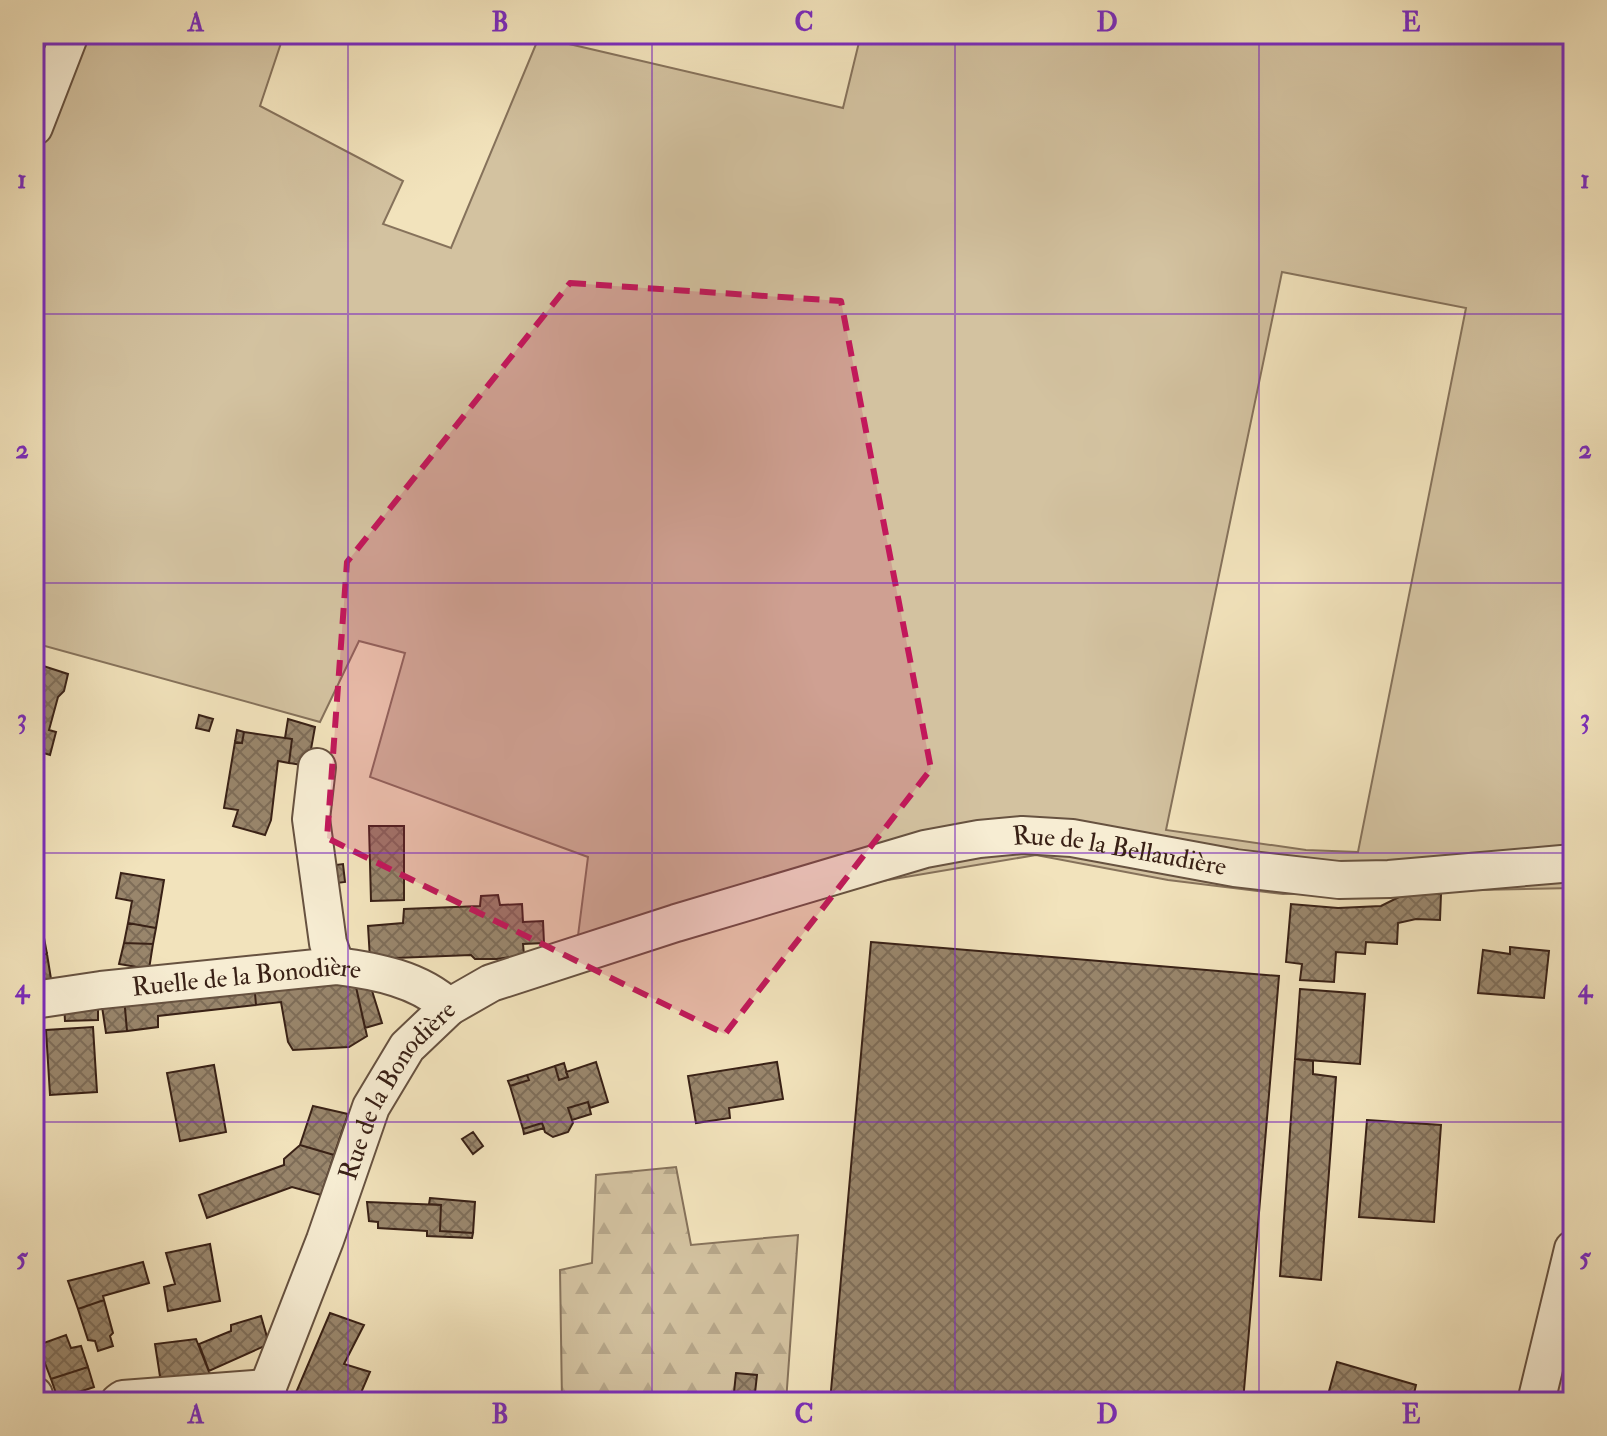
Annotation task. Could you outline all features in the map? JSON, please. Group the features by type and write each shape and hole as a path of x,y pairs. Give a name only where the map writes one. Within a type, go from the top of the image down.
{"street":[{"path":"34,127 70,34"},
{"path":"317,767 311,819 328,943 336,966"},
{"name":"Rue de la Bellaudière","path":"676,923 925,849 1022,835 1072,838 1235,868 1339,880 1389,879 1573,863"},
{"name":"Rue de la Bonodière","path":"265,1395 371,1107 407,1047 449,1007 491,983 676,923"},
{"name":"Ruelle de la Bonodière","path":"34,1000 131,986 336,966 371,970 434,992 449,1007"},
{"path":"1536,1402 1573,1249"},
{"path":"34,1395 36,1402"},
{"path":"119,1402 123,1399 265,1395"}],"highlighted area":[{"path":"570,283 841,301 931,769 725,1034 327,838 347,562"}],"green space":[{"path":"34,34 49,34 34,71"},
{"path":"49,34 284,34 260,106 403,181 383,224 451,248 539,37 843,108 861,34 1573,34 1573,888 1283,894 1168,880 1036,855 823,889 573,975 588,857 370,777 405,653 359,641 320,722 34,643 34,71","holes":["1282,272 1466,308 1358,852 1306,850 1166,830"]},
{"path":"676,1167 691,1245 798,1235 786,1402 562,1402 560,1270 592,1263 596,1175"}],"building":[{"path":"34,663 68,674 49,730 56,732 50,755 34,750"},
{"path":"199,715 213,719 209,731 196,728"},
{"path":"288,719 315,727 308,766 289,763 292,739 285,738"},
{"path":"237,730 244,732 242,743 235,742"},
{"path":"244,732 292,739 289,763 278,761 271,820 265,835 233,826 238,810 224,808 235,742 242,743"},
{"path":"369,826 404,826 404,900 371,901"},
{"path":"343,864 345,882 329,884 327,866"},
{"path":"121,873 164,880 156,928 128,923 132,901 116,898"},
{"path":"1441,894 1440,920 1416,919 1398,923 1397,944 1366,942 1365,954 1336,952 1334,982 1300,980 1302,964 1286,962 1291,904 1338,908 1381,906 1399,897"},
{"path":"498,895 500,905 522,904 523,922 543,921 544,943 523,944 524,955 497,959 475,959 471,955 370,959 368,926 403,923 404,909 480,906 481,896"},
{"path":"128,923 156,928 153,944 124,943"},
{"path":"44,938 47,954 34,956 34,940"},
{"path":"871,942 1279,976 1243,1402 830,1402"},
{"path":"124,943 153,944 149,969 119,964"},
{"path":"1510,947 1549,951 1544,998 1478,993 1483,950 1510,954"},
{"path":"47,954 51,979 34,982 34,956"},
{"path":"354,978 369,981 382,1023 365,1028"},
{"path":"354,978 367,1036 349,1047 293,1050 288,1042 281,1002 256,1005 254,982"},
{"path":"254,982 256,1005 158,1016 158,1027 127,1031 124,997"},
{"path":"1300,989 1365,994 1360,1064 1295,1059"},
{"path":"124,997 127,1031 106,1033 101,1000"},
{"path":"98,1000 98,1020 65,1021 64,1004"},
{"path":"93,1027 97,1092 50,1095 46,1030"},
{"path":"1295,1059 1313,1061 1313,1074 1336,1077 1321,1280 1280,1276"},
{"path":"596,1062 608,1102 590,1108 588,1102 568,1108 573,1123 568,1132 553,1137 545,1132 542,1123 523,1129 510,1086 529,1080 527,1075 555,1066 559,1080 568,1077 566,1072"},
{"path":"777,1062 783,1099 729,1108 730,1118 696,1123 688,1076"},
{"path":"564,1063 568,1077 559,1080 555,1066"},
{"path":"214,1065 226,1132 180,1141 167,1073"},
{"path":"527,1075 529,1080 510,1086 508,1081"},
{"path":"588,1102 591,1114 572,1120 568,1108"},
{"path":"313,1106 348,1114 334,1155 300,1145"},
{"path":"1367,1120 1441,1125 1434,1222 1359,1217"},
{"path":"542,1123 544,1128 524,1134 523,1129"},
{"path":"473,1132 483,1146 473,1154 462,1139"},
{"path":"300,1145 334,1155 321,1195 292,1187 207,1218 199,1195 284,1165 284,1159"},
{"path":"430,1198 475,1202 473,1233 440,1231 441,1205 429,1204"},
{"path":"367,1202 441,1205 440,1231 473,1233 472,1238 427,1236 427,1231 378,1228 378,1222 369,1221"},
{"path":"210,1244 220,1301 168,1311 164,1287 175,1284 166,1253"},
{"path":"143,1262 149,1283 103,1296 104,1300 78,1309 68,1281"},
{"path":"104,1300 113,1333 110,1336 113,1346 98,1351 95,1341 88,1340 78,1309"},
{"path":"330,1313 364,1325 344,1364 370,1372 357,1402 292,1402"},
{"path":"261,1316 269,1344 209,1371 199,1344 231,1331 231,1325"},
{"path":"66,1335 71,1348 81,1346 88,1367 51,1379 38,1345"},
{"path":"196,1339 211,1377 161,1383 155,1344"},
{"path":"1337,1362 1416,1385 1412,1402 1326,1402"},
{"path":"88,1367 94,1387 58,1399 51,1379"},
{"path":"736,1373 757,1375 754,1402 733,1402"},
{"path":"1573,1375 1573,1402 1566,1402"}]}
